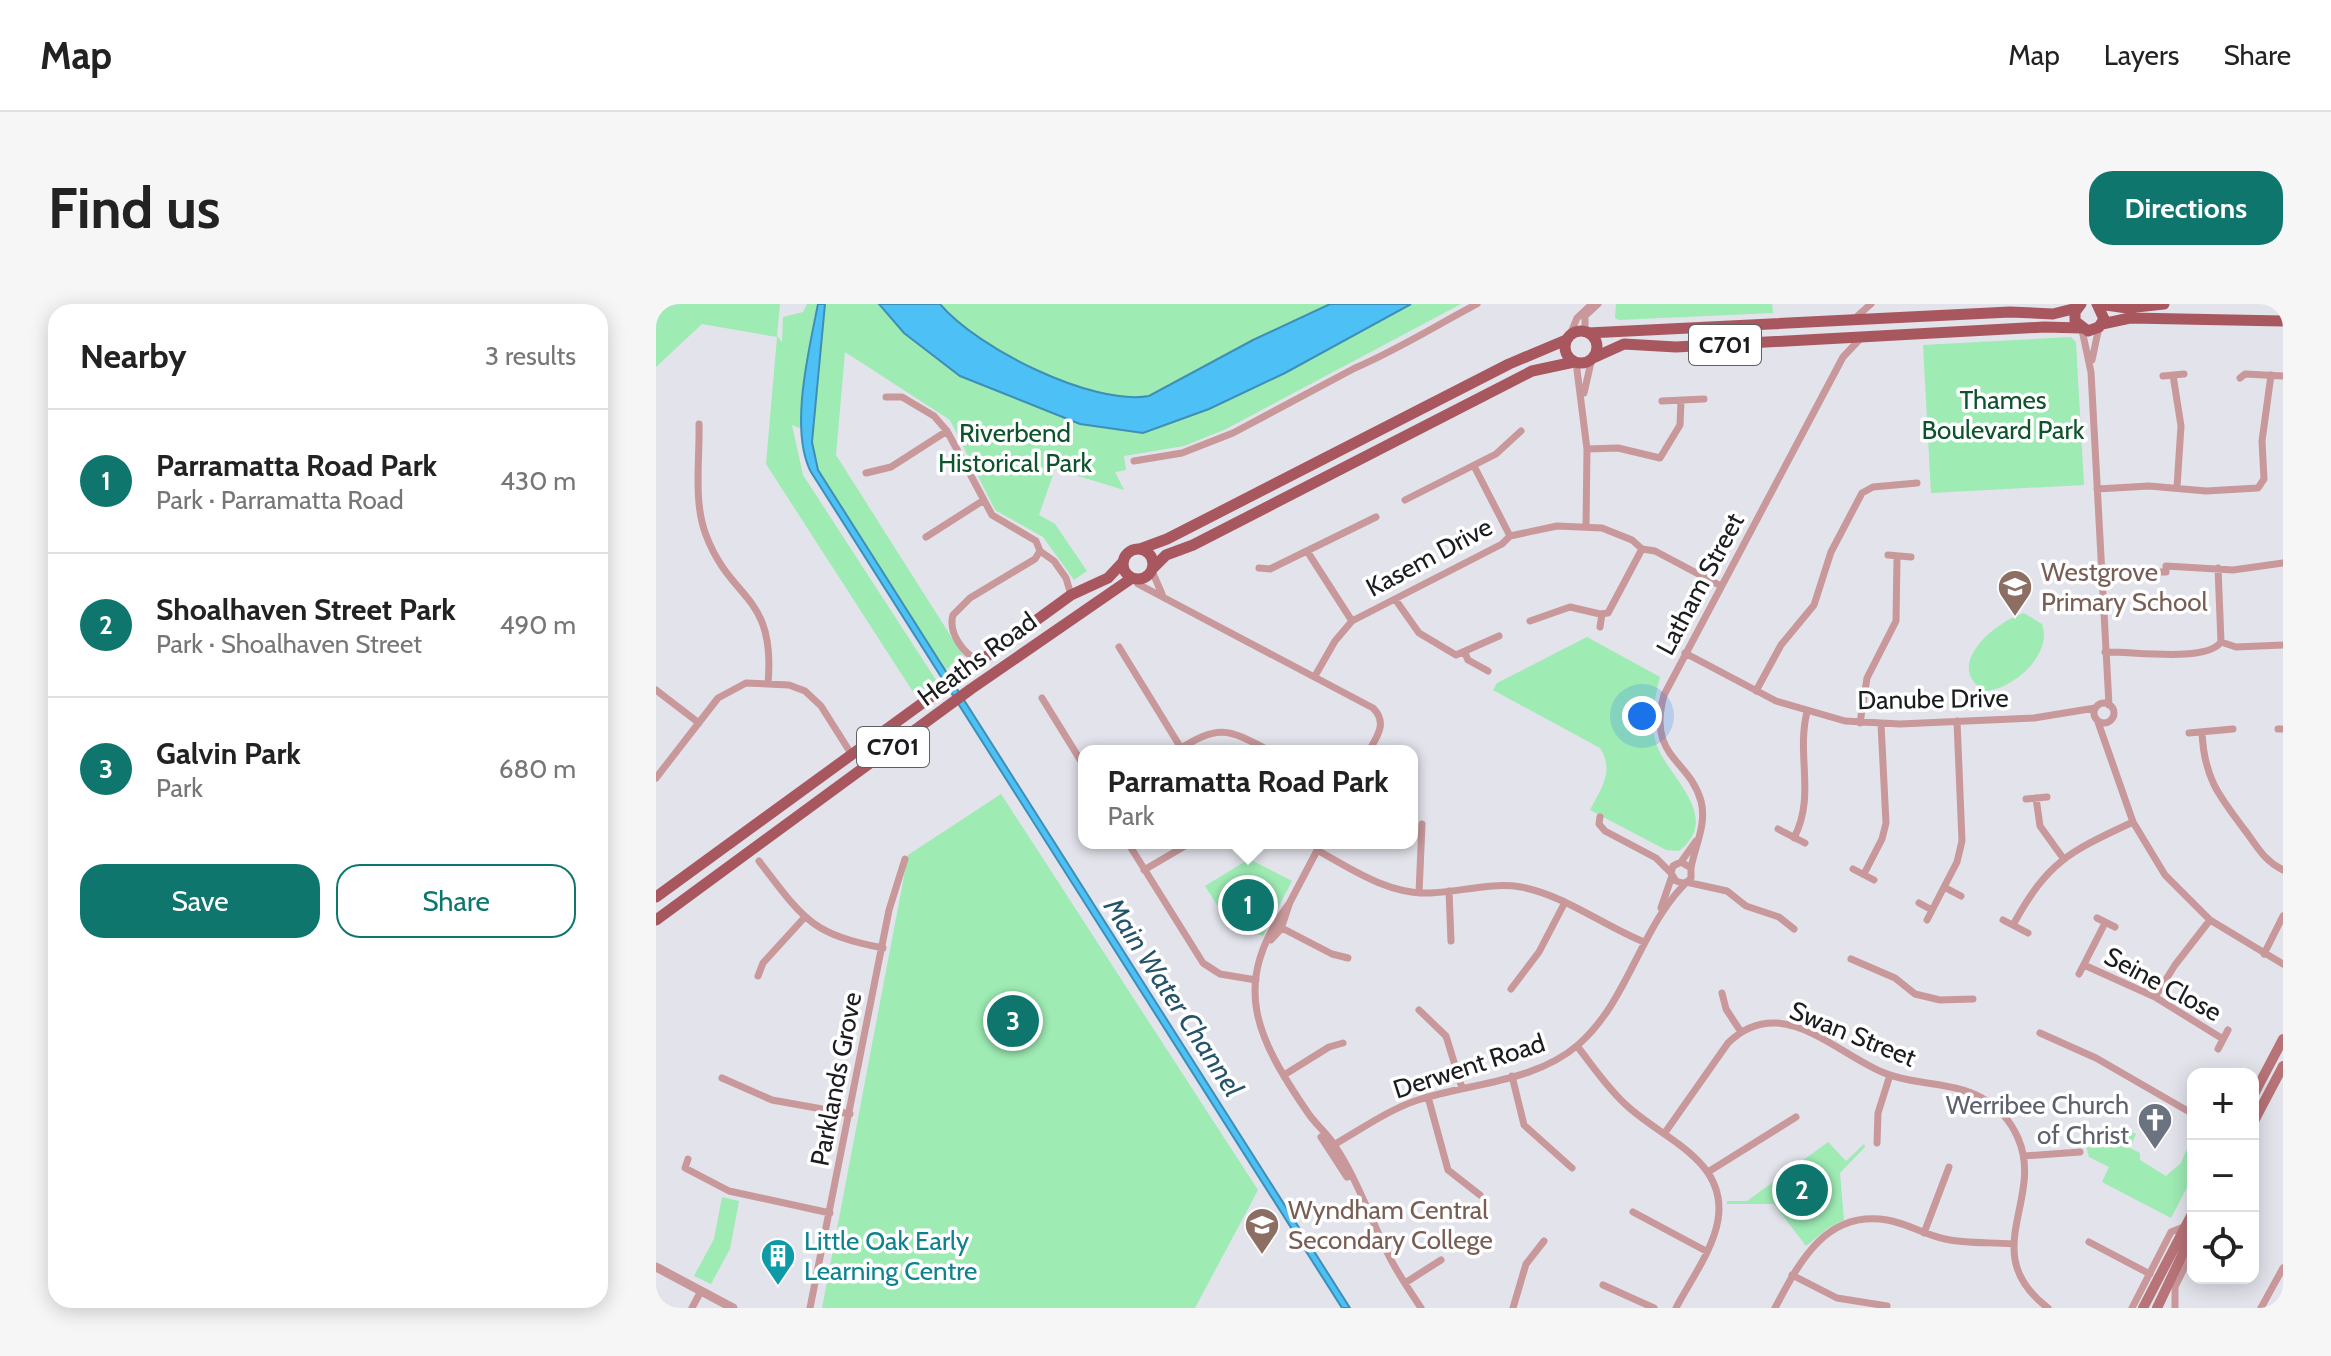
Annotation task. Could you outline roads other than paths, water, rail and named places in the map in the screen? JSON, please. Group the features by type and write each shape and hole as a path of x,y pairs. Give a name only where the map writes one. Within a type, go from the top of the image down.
{"main road":[{"path":"2098,304 2127,308 2164,304"},
{"path":"2098,304 2104,314 2101,326"},
{"name":"C701","path":"1123,562 1127,553 1167,539 1509,364 1586,332 2010,312 2053,314 2079,305"},
{"name":"C701","path":"2079,305 2074,317 2082,329"},
{"name":"C701","path":"1134,579 1145,578 1166,555 1200,541 1532,371 1593,358 1624,344 1676,347 2054,327 2082,329 2130,318 2283,321"},
{"path":"1586,332 1596,344 1593,358"},
{"path":"1568,338 1566,353 1575,362"},
{"path":"1140,549 1151,556 1152,570"},
{"path":"1123,562 1124,571 1134,579"},
{"name":"Heaths Road","path":"656,897 1071,595 1108,578 1123,562"},
{"name":"Heaths Road","path":"656,920 1038,640 1134,579"},
{"path":"854,753 864,768"},
{"path":"2259,1085 2283,1039"},
{"path":"2275,1054 2283,1045"},
{"path":"2259,1112 2283,1066"},
{"path":"2143,1308 2187,1234"},
{"path":"2157,1308 2187,1236"}],"street":[{"path":"1134,461 1182,453 1233,433 1355,368 1379,364 1396,347 1477,304"},
{"path":"1586,332 1586,314 1595,304"},
{"path":"1568,338 1577,318 1595,304"},
{"path":"1852,320 1872,304 1884,319"},
{"path":"2091,372 2101,326"},
{"path":"2082,329 2091,372 2106,682 2109,705 2114,712 2108,745"},
{"name":"Latham Street","path":"1684,882 1692,870 1703,820 1699,796 1670,756 1661,727 1664,695 1843,357 1861,338"},
{"path":"1835,339 1843,357"},
{"path":"1583,400 1593,358"},
{"path":"1575,362 1583,400 1587,449 1586,526"},
{"path":"2163,376 2184,374"},
{"path":"2245,374 2283,376"},
{"path":"2173,375 2181,426 2177,487"},
{"path":"2097,489 2177,487 2206,491 2260,487 2264,479 2262,441 2271,375"},
{"path":"886,397 902,397 918,405 947,431 992,515 1036,541 1040,551 1054,561 1066,578 1071,595"},
{"path":"1662,401 1704,399"},
{"path":"1587,449 1618,448 1660,458 1680,425 1681,401"},
{"path":"699,424 704,532 715,554 765,625 770,657 768,684"},
{"path":"866,473 891,467 947,431"},
{"path":"1405,500 1516,443 1521,431"},
{"path":"1474,466 1510,536"},
{"path":"1756,691 1781,645 1814,605 1831,552 1862,493 1873,487 1917,483"},
{"path":"926,537 984,500"},
{"path":"1259,568 1270,569 1376,517"},
{"name":"Kasem Drive","path":"1316,674 1335,641 1352,621 1502,544 1510,536 1557,526 1586,526 1617,533 1642,549 1655,551 1721,586"},
{"path":"1530,621 1570,607 1602,614 1611,609 1642,549"},
{"path":"982,660 970,657 952,629 951,621 956,611 1035,559 1040,551"},
{"path":"1307,551 1352,621"},
{"path":"1860,723 1867,678 1896,621 1892,557 1911,557"},
{"path":"2159,572 2166,572 2166,566 2248,570 2283,563"},
{"path":"2218,568 2221,642"},
{"path":"1152,570 1163,596"},
{"path":"1134,579 1297,668 1316,674 1373,708 1382,722 1372,745"},
{"path":"1395,599 1419,633 1452,653 1465,653 1499,636"},
{"path":"1600,627 1602,614"},
{"path":"2105,652 2192,653 2211,651 2221,642"},
{"path":"2221,642 2236,647 2283,645"},
{"path":"1119,647 1175,745"},
{"path":"1465,653 1468,660 1488,671"},
{"name":"Danube Drive","path":"1685,653 1756,691 1807,712 1860,723 2051,716 2110,721"},
{"path":"2106,682 2096,706 2097,720 2133,822 2174,887 2210,920 2283,964"},
{"path":"656,778 729,689 746,683 805,691 854,753"},
{"path":"656,690 699,723"},
{"path":"1042,698 1078,756"},
{"name":"Danube Drive","path":"2051,716 2109,705"},
{"path":"1794,838 1806,808 1803,734 1807,712"},
{"path":"1927,920 1957,862 1963,833 1957,721"},
{"path":"1864,874 1882,839 1886,823 1881,724"},
{"path":"1186,745 1208,732 1221,729 1259,745"},
{"path":"2189,733 2233,730"},
{"path":"2202,732 2203,756 2219,798 2266,860 2283,870"},
{"path":"2026,799 2047,797"},
{"path":"2036,798 2040,826 2063,858"},
{"path":"1600,817 1599,824 1605,831 1656,858 1680,862 1692,870 1703,884"},
{"path":"2013,925 2038,882 2063,858 2133,822"},
{"path":"1419,893 1422,824"},
{"path":"1778,829 1805,843"},
{"path":"1680,862 1699,836"},
{"path":"1132,849 1203,963 1220,974 1256,980"},
{"path":"1144,870 1180,849"},
{"path":"1318,849 1268,943 1256,980 1259,1027 1284,1075 1335,1148 1421,1308"},
{"path":"1322,849 1384,885 1419,893 1512,886 1537,891 1642,945"},
{"path":"1656,858 1684,882 1732,893 1746,906 1779,917 1794,929"},
{"name":"Parklands Grove","path":"810,1308 889,910 905,859"},
{"path":"759,861 804,918 842,940 883,948"},
{"name":"Derwent Road","path":"1658,917 1671,874 1680,862"},
{"path":"1853,869 1874,880"},
{"name":"Derwent Road","path":"1335,1148 1403,1106 1512,1076 1546,1064 1577,1046 1606,1013 1658,917 1684,882"},
{"path":"1944,887 1961,896"},
{"path":"1449,891 1451,941"},
{"path":"1919,903 1932,910"},
{"path":"1511,989 1539,952 1564,904"},
{"path":"2264,954 2283,916"},
{"path":"758,976 763,963 804,918"},
{"name":"Seine Close","path":"2097,918 2115,927"},
{"path":"2003,920 2028,933"},
{"path":"2155,997 2210,920"},
{"name":"Seine Close","path":"2079,974 2105,923"},
{"path":"1279,927 1332,954 1348,958"},
{"path":"1851,959 1895,978 1915,994 1940,1000 1973,999"},
{"name":"Seine Close","path":"2084,965 2155,997 2223,1039"},
{"path":"1664,1134 1724,1049 1741,1032 1726,1009 1722,993"},
{"path":"1419,1010 1446,1036 1462,1088"},
{"name":"Swan Street","path":"1741,1032 1767,1023 1791,1026 1890,1075 1965,1091 1986,1100 2012,1127 2024,1156 2025,1183 2013,1241"},
{"name":"Seine Close","path":"2218,1049 2228,1030"},
{"path":"2040,1033 2096,1058 2187,1111"},
{"path":"1284,1075 1329,1047 1343,1043"},
{"path":"1577,1046 1623,1102 1697,1158 1717,1190 1719,1210 1706,1251 1676,1308"},
{"path":"1877,1143 1878,1113 1890,1075"},
{"path":"1512,1076 1524,1125 1572,1168"},
{"path":"722,1078 772,1100 850,1114"},
{"path":"1428,1097 1448,1170 1480,1195"},
{"path":"1708,1172 1796,1117"},
{"path":"2024,1156 2080,1152"},
{"path":"688,1159 685,1168 729,1191 830,1213"},
{"path":"1924,1233 1949,1167"},
{"path":"1633,1212 1706,1251"},
{"path":"1775,1308 1810,1247 1846,1224 1887,1220 1958,1241 2013,1241 2024,1280 2048,1308"},
{"path":"2132,1308 2171,1232 2187,1229"},
{"path":"1513,1308 1526,1264 1544,1241"},
{"path":"2089,1242 2150,1274"},
{"path":"1405,1283 1441,1260"},
{"path":"2175,1308 2175,1287 2187,1262"},
{"path":"656,1267 733,1308"},
{"path":"2261,1308 2283,1268"},
{"path":"1792,1275 1837,1298 1887,1306"},
{"path":"1603,1285 1654,1308"},
{"path":"692,1308 701,1291"}],"water":[{"path":"818,304 825,304 812,442 818,470 1350,1308 1342,1308 811,472 805,455 801,413"},
{"path":"879,304 940,304 957,321 1007,355 1068,383 1125,397 1149,396 1253,340 1330,304 1411,304 1285,373 1209,409 1143,433 1080,424 960,376 904,333"}],"place":[{"name":"Westgrove Primary School","path":"2015,618"},
{"name":"Parramatta Road Park","path":"1248,905"},
{"name":"Galvin Park","path":"1013,1021"},
{"name":"Werribee Church of Christ","path":"2155,1151"},
{"name":"Shoalhaven Street Park","path":"1802,1190"},
{"name":"Wyndham Central Secondary College","path":"1262,1256"},
{"name":"Little Oak Early Learning Centre","path":"778,1287"}],"park label":[{"name":"Thames Boulevard Park","path":"2003,415"},
{"name":"Riverbend Historical Park","path":"1015,448"}],"water label":[{"name":"Main Water Channel","path":"1174,997"}]}
